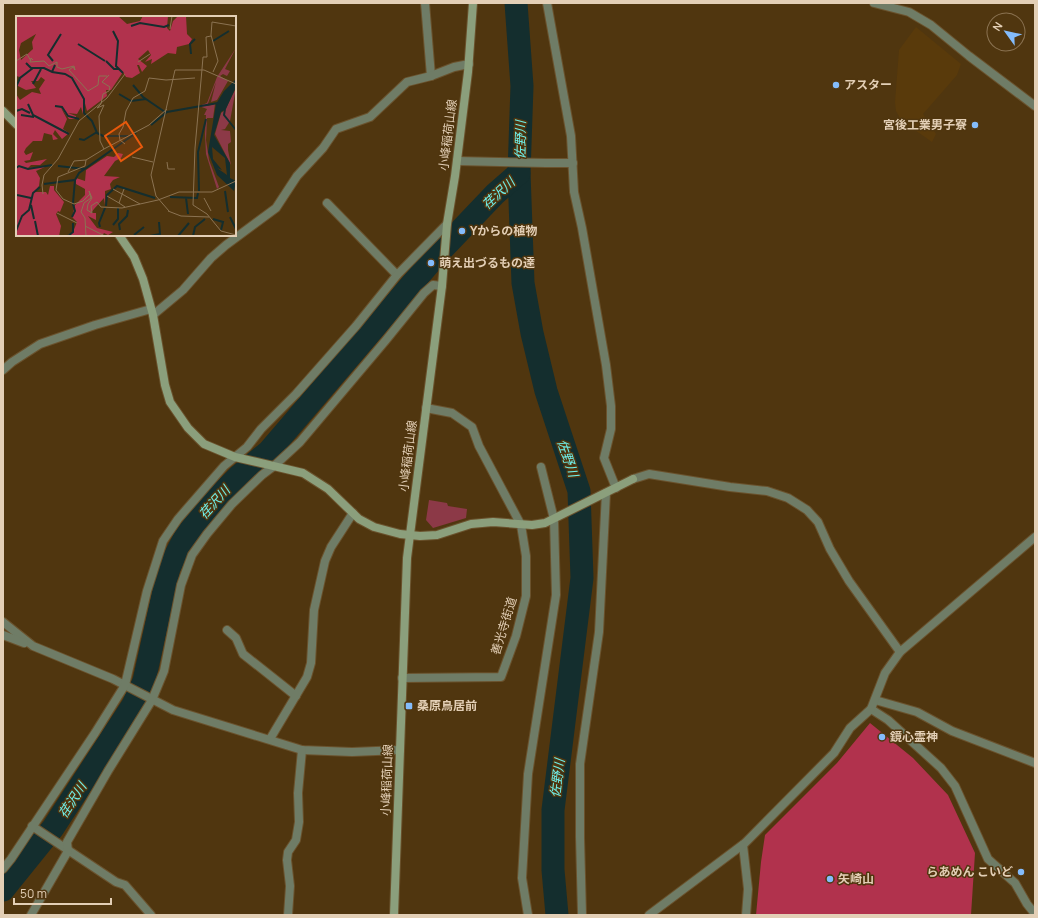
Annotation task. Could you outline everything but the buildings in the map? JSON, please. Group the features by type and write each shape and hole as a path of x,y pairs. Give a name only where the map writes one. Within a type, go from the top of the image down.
{"main road":[{"name":"小峰稲荷山線","path":"394,915 407,558 442,286 447,226 469,64 473,3"},
{"path":"3,111 16,124"},
{"path":"120,236 134,258 143,279 152,312 165,385 170,402 188,428 204,444 235,457 303,473 328,489 353,513 374,528 400,534 437,535 471,524 493,522 532,525 545,523 633,478"}],"street":[{"path":"425,3 431,76"},
{"path":"548,3 571,136 574,192 582,228 606,365 611,406 611,429 604,458 616,488"},
{"path":"874,3 909,12 931,25 1035,106"},
{"path":"3,370 12,362 40,344 95,325 152,312 182,290 211,258 226,245 276,208 297,176 323,148 336,129 370,117 406,82 431,76 454,67 469,64"},
{"path":"457,161 573,163"},
{"path":"327,203 397,275"},
{"path":"3,868 34,828 95,733 127,687 146,591 163,541 178,520 224,466 247,447 261,429 296,394 356,326 397,275 447,226"},
{"path":"32,915 67,842 151,699 164,671 181,585 192,555 232,504 305,436 424,293 433,285 442,286"},
{"name":"善光寺街道","path":"402,678 500,677 516,636 526,596 526,556 521,525 479,446 472,427 452,413 426,408"},
{"path":"528,915 522,878 528,774 556,595 555,518 541,467"},
{"path":"633,478 649,474 730,487 766,491 788,498 807,510 818,522 830,549 849,581 900,652"},
{"path":"582,915 580,764 599,632 603,494"},
{"path":"270,740 283,715 307,677 312,663 314,610 325,561 331,547 353,513"},
{"path":"649,915 743,845 834,752 850,728 871,709 885,673 900,652 1035,537"},
{"path":"3,622 33,646"},
{"path":"227,630 236,638 243,654 296,696"},
{"path":"3,635 113,679 173,710 302,750 352,752 400,750"},
{"path":"875,700 917,712 952,731 1035,763"},
{"path":"871,709 888,720 941,768 955,786 988,859 1015,883 1027,904 1035,914"},
{"path":"288,915 290,886 287,860 288,852 296,840 299,822 298,793 302,750"},
{"path":"34,828 116,882 126,885 151,915"},
{"path":"743,845 748,889 746,915"}],"shaded area":[{"path":"916,27 961,64 957,75 923,114 936,134 932,142 905,123 896,111 895,102 899,50"},
{"path":"429,500 447,503 448,506 467,509 466,518 433,528 426,520"},
{"path":"870,723 913,758 948,795 975,853 971,915 756,915 765,835 837,763"}],"waterway":[{"name":"佐野川","path":"516,3 522,86 519,173 523,283 532,333 546,391 579,491 582,578 553,810 553,870 557,915"},
{"name":"荏沢川","path":"3,890 53,828 133,705 144,681 169,568 185,537 208,507 240,475 269,451 435,257 495,194 519,173"}],"place":[{"name":"アスター","path":"836,85"},
{"name":"宮後工業男子寮","path":"975,125"},
{"name":"Yからの植物","path":"462,231"},
{"name":"萌え出づるもの達","path":"431,263"},
{"name":"桑原鳥居前","path":"409,706"},
{"name":"鏡心霊神","path":"882,737"},
{"name":"らあめん こいど","path":"1021,872"},
{"name":"矢崎山","path":"830,879"}]}
